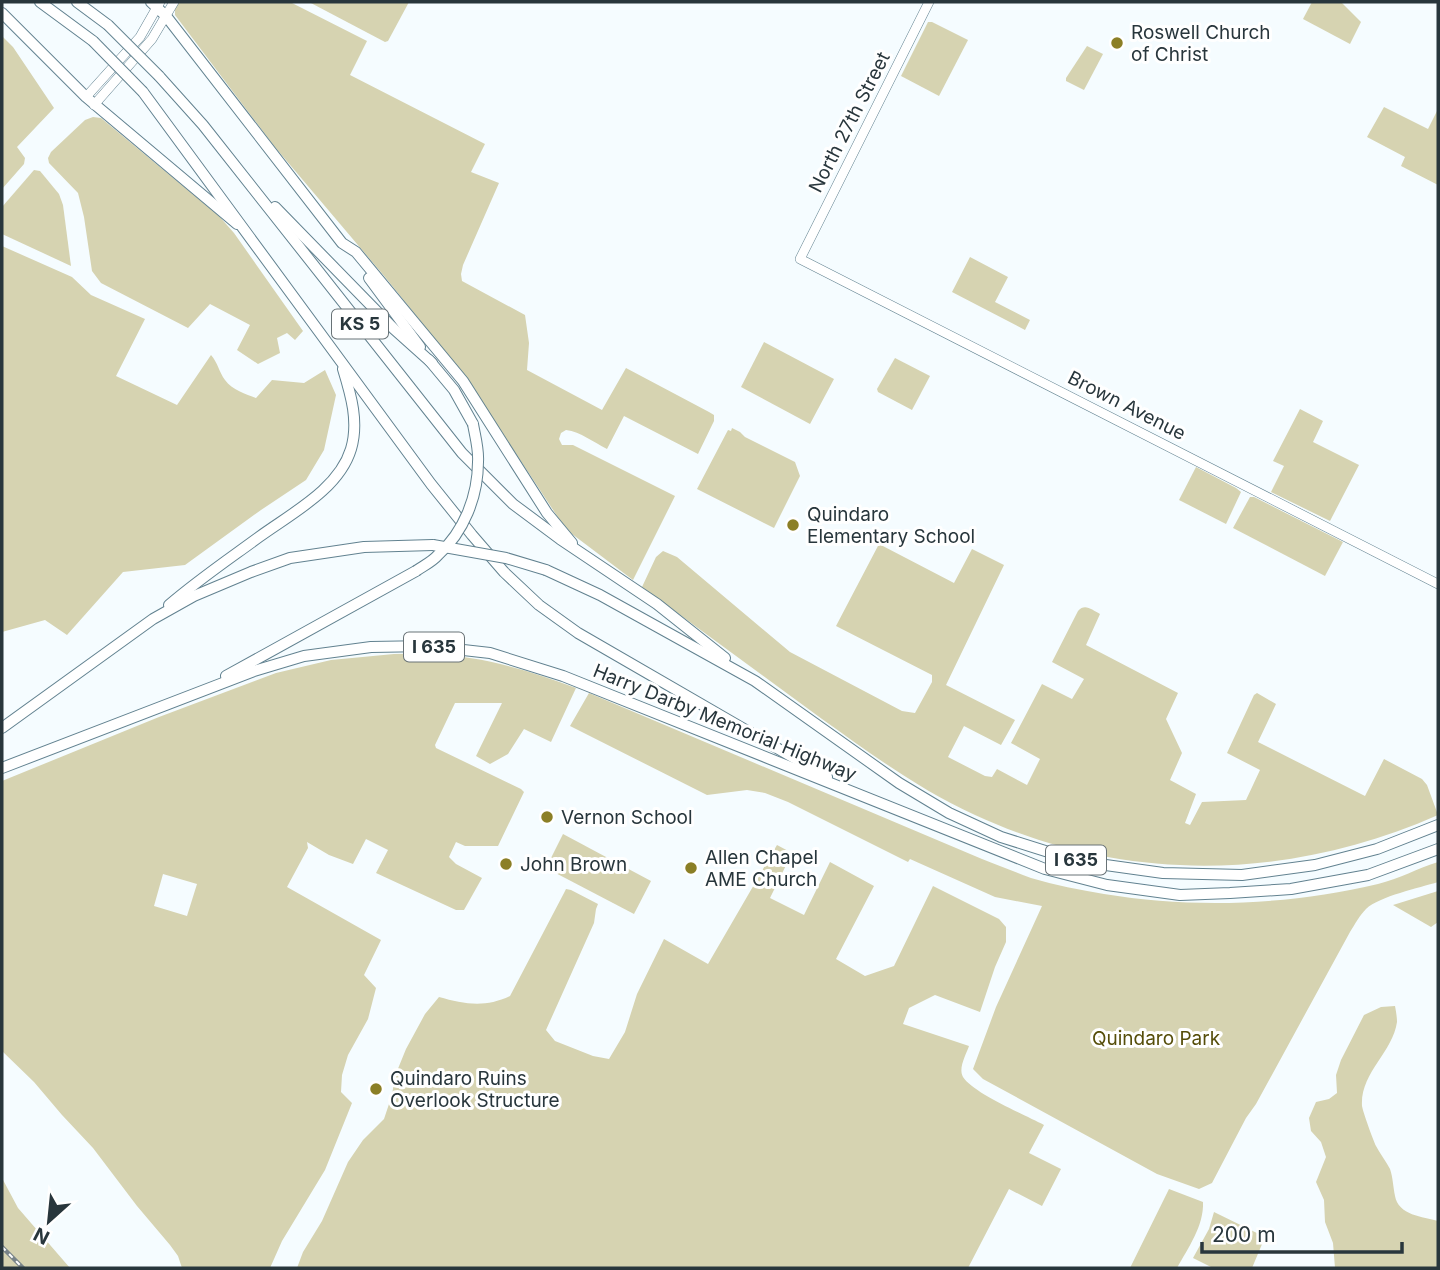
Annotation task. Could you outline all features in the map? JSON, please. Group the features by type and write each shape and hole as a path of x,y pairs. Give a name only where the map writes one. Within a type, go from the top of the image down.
{"highway":[{"name":"KS 5","path":"40,2 93,41 143,92 430,484 504,572 539,605 578,633 860,796"},
{"name":"KS 5","path":"77,2 108,25 203,125 462,453 513,503 657,604 755,681"},
{"path":"156,3 454,390 473,424 479,459 472,503 456,535 438,556 416,572 193,695"},
{"path":"2,13 90,101 248,234"},
{"path":"236,167 394,329 432,363"},
{"path":"342,243 356,252 463,381 547,513 581,553"},
{"path":"153,619 190,587 320,494 339,473 351,449 354,427 354,402 341,360"},
{"name":"Harry Darby Memorial Highway","path":"2,728 153,619 194,596 290,558 364,547 433,545 506,558 546,570 600,595 755,681 899,783 949,813 1001,837 1077,861 1163,873 1242,874 1315,865 1377,849 1438,825"},
{"name":"Harry Darby Memorial Highway","path":"2,768 254,671 304,656 371,647 428,646 490,653 563,676 1045,869 1107,885 1180,895 1291,889 1368,875 1438,849"}],"main road":[{"path":"90,101 152,38 174,2"},
{"name":"North 27th Street","path":"800,259 929,2"},
{"path":"90,101 140,37 156,3"},
{"name":"Brown Avenue","path":"800,259 1438,584"}],"green space":[{"path":"177,2 290,2 367,41 350,75 485,144 471,172 499,183 463,265 462,281 525,315 529,343 527,370 602,410 626,368 714,415 714,421 698,454 624,416 607,449 577,433 566,430 561,433 559,439 562,445 573,445 675,496 633,580 572,534 559,519 467,379 274,146 175,15"},
{"path":"309,2 409,2 385,42"},
{"path":"1312,2 1341,2 1361,22 1350,44 1303,19"},
{"path":"928,22 968,40 939,96 901,76"},
{"path":"2,36 13,47 54,108 17,147 25,158 24,164 2,189"},
{"path":"1087,46 1103,54 1084,90 1066,81 1066,78"},
{"path":"1384,107 1428,129 1438,109 1438,185 1401,166 1405,157 1367,137"},
{"path":"101,118 219,216 234,233 303,331 295,340 287,333 277,338 280,353 258,364 237,350 250,325 210,304 188,328 101,283 92,271 78,193 49,163 48,158 85,120"},
{"path":"34,170 40,171 59,194 63,205 71,266 2,234 2,207"},
{"path":"2,246 72,277 91,295 145,319 116,376 177,405 211,355 231,386 256,398 272,380 304,383 325,370 336,395 324,450 306,480 185,565 123,572 67,635 45,620 2,632"},
{"path":"970,257 1008,277 995,302 1030,320 1025,330 952,292"},
{"path":"764,342 834,379 810,424 741,387"},
{"path":"895,358 930,376 912,410 877,389"},
{"path":"1300,409 1323,421 1313,442 1359,465 1330,521 1271,492 1284,466 1273,461"},
{"path":"732,428 795,462 800,476 774,528 697,489 728,430 731,431"},
{"path":"1196,467 1241,492 1226,524 1179,500"},
{"path":"1250,497 1343,542 1325,576 1233,528"},
{"path":"879,544 954,583 972,549 1004,565 946,685 1015,720 1001,745 964,726 948,757 985,776 992,777 997,769 1027,785 1040,759 1011,743 1042,684 1072,699 1084,679 1052,662 1078,611 1086,607 1100,614 1086,645 1178,693 1166,719 1182,753 1170,780 1196,794 1185,823 1190,825 1202,802 1246,800 1260,770 1227,753 1257,693 1276,704 1258,742 1365,796 1384,759 1422,779 1427,785 1438,815 1381,837 1324,853 1265,862 1206,866 1148,863 1089,853 1032,838 975,815 896,771 642,587 656,557 663,551 677,557 790,652 902,711 915,713 932,682 932,675 836,626"},
{"path":"394,654 451,655 506,665 576,688 551,742 524,729 508,754 490,764 476,756 502,703 455,703 436,748 524,792 498,846 465,846 456,842 449,857 456,864 482,878 464,910 456,910 376,873 388,850 366,839 353,864 329,855 307,842 308,848 287,887 381,940 364,975 376,988 368,1019 348,1055 342,1075 341,1092 352,1103 325,1170 282,1241 270,1268 182,1268 170,1245 93,1148 34,1082 2,1051 2,781 276,673 331,660","holes":["163,874 197,884 187,916 154,906"]},
{"name":"Quindaro Park","path":"589,693 982,859 1031,878 1058,885 1104,894 1173,902 1276,900 1310,897 1386,882 1438,862 1438,882 1380,900 1362,914 1212,1183 1199,1189 1157,1174 983,1079 973,1069 996,1007 1042,906 995,897 910,859 908,862 765,793 747,790 707,795 570,726"},
{"path":"563,834 651,881 634,914 546,868"},
{"path":"777,845 792,853 770,898 804,915 830,862 874,886 836,959 865,976 894,966 933,886 999,919 1006,927 1006,942 980,1012 935,995 909,1008 903,1024 969,1046 961,1070 963,1077 988,1097 1044,1125 1029,1153 1061,1169 1042,1206 1009,1189 968,1268 297,1268 303,1252 322,1221 348,1162 363,1140 384,1119 395,1076 406,1049 425,1014 439,997 475,1004 510,996 566,889 571,890 598,904 594,923 546,1030 555,1041 593,1056 609,1059 625,1032 637,994 664,939 708,964"},
{"path":"1438,891 1438,922 1431,927 1393,905"},
{"path":"1395,1006 1397,1022 1394,1033 1366,1083 1362,1106 1375,1143 1390,1169 1397,1202 1412,1214 1438,1221 1438,1268 1335,1268 1333,1243 1325,1222 1324,1200 1316,1182 1326,1157 1321,1142 1311,1131 1309,1118 1316,1102 1329,1099 1337,1093 1336,1075 1341,1060 1364,1015 1381,1007"},
{"path":"2,1178 18,1208 70,1268 2,1268"},
{"path":"1169,1189 1203,1202 1201,1220 1194,1236 1177,1268 1130,1268"},
{"path":"1214,1212 1265,1237 1252,1268 1213,1268 1193,1258 1209,1229"}],"railway":[{"path":"2,1247 23,1268"}],"place":[{"name":"Roswell Church of Christ","path":"1117,43"},
{"name":"Quindaro Elementary School","path":"793,525"},
{"name":"Vernon School","path":"547,817"},
{"name":"John Brown","path":"506,864"},
{"name":"Allen Chapel AME Church","path":"691,868"},
{"name":"Quindaro Ruins Overlook Structure","path":"376,1089"}]}
